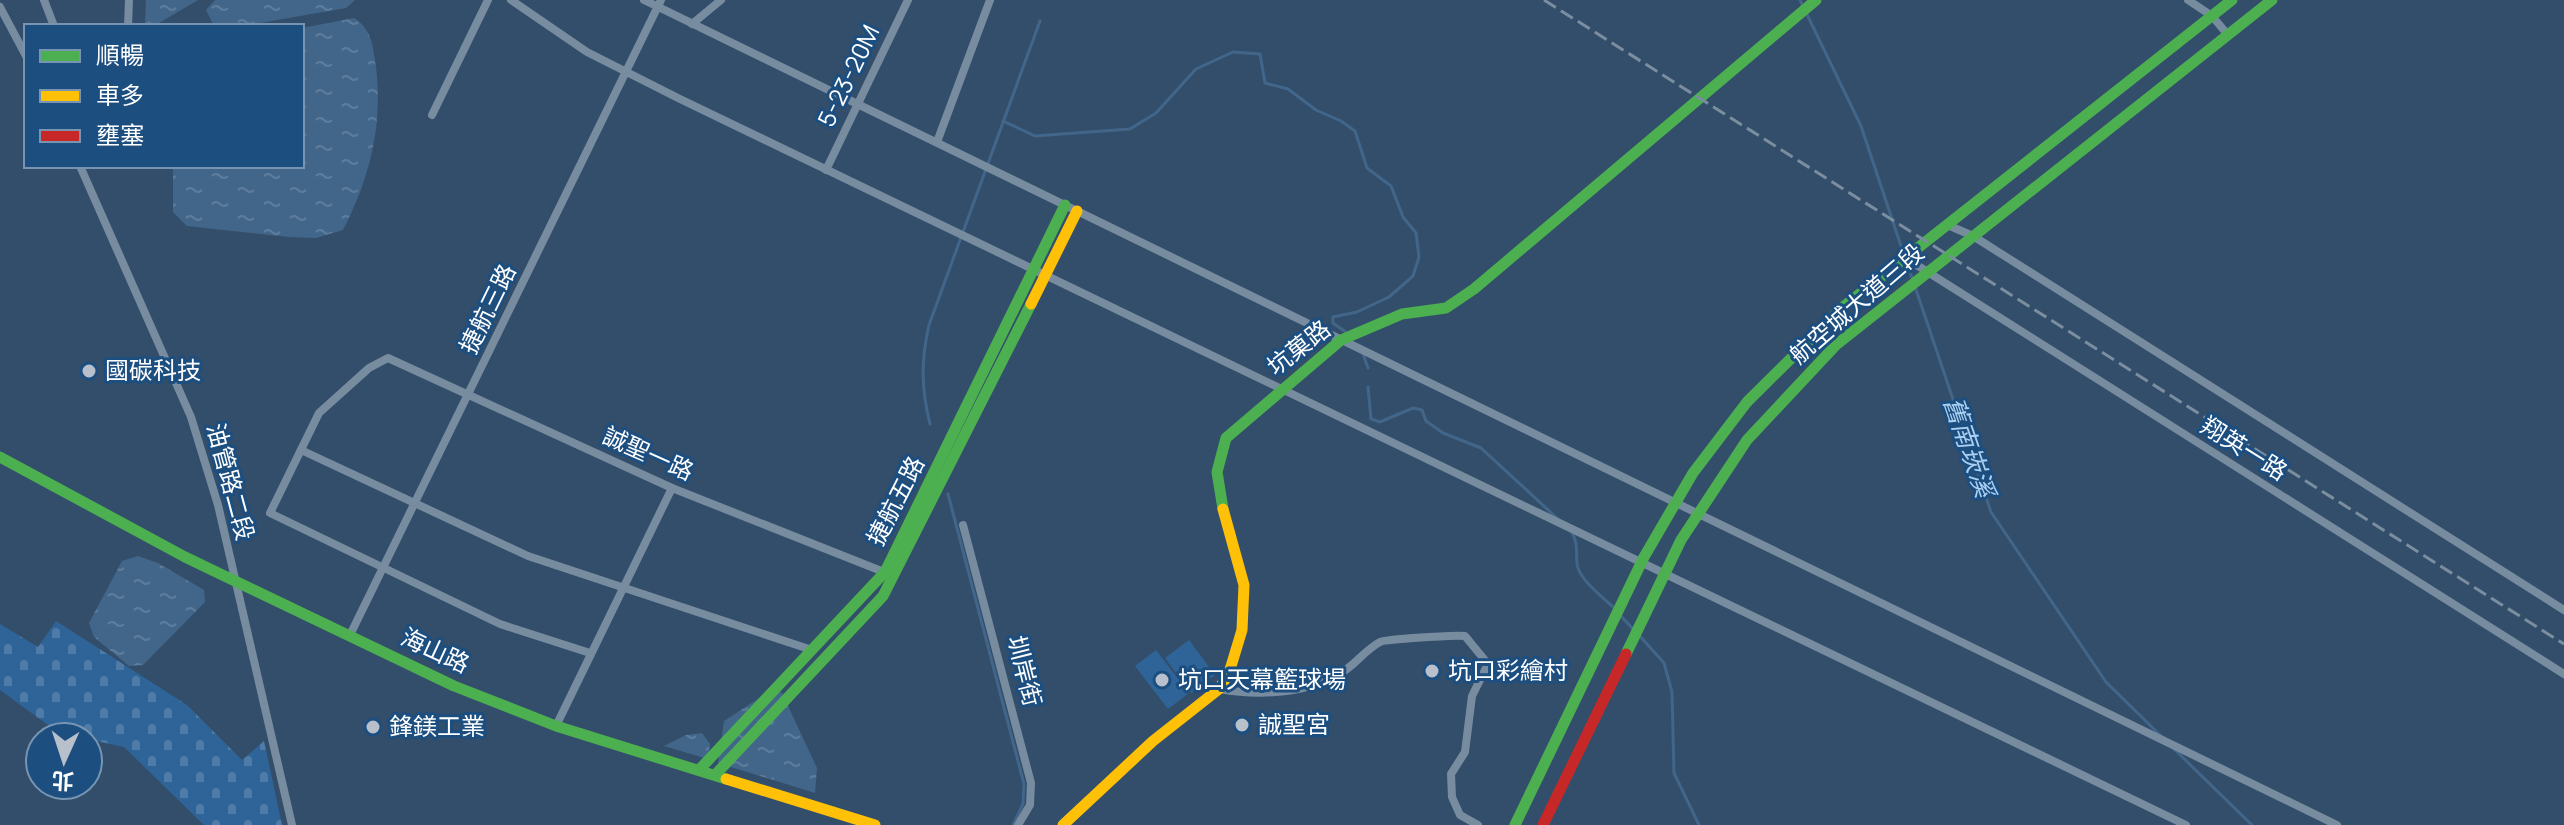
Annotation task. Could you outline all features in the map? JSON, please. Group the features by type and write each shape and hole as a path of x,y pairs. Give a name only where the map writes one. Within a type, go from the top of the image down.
{"street":[{"path":"44,0 53,24"},
{"path":"128,24 129,0"},
{"path":"432,115 488,0"},
{"path":"511,0 587,52 626,72 1033,267 1641,565 2186,825"},
{"path":"644,0 659,3 692,24 2337,825"},
{"path":"692,24 721,0"},
{"name":"5-23-20M","path":"826,170 908,0"},
{"path":"937,142 990,0"},
{"name":"坑菓路","path":"1220,689 1230,670 1245,593 1218,496 1216,458 1226,438 1341,340 1402,314 1446,308 1474,289 1816,0"},
{"path":"2188,0 2212,16 2228,35"},
{"name":"航空城大道三段","path":"1515,825 1641,565 1675,502 1729,425 1770,377 1842,308 1904,257 1950,226 2232,0"},
{"name":"航空城大道三段","path":"1543,825 1697,512 1747,440 1836,345 2272,0"},
{"name":"捷航三路","path":"350,635 659,3"},
{"path":"0,7 24,52"},
{"name":"油管路二段","path":"81,168 191,417 218,505 292,825"},
{"name":"捷航五路","path":"715,775 883,596 1033,267 1065,205"},
{"name":"捷航五路","path":"699,770 812,650 891,574 1077,211"},
{"name":"翔英一路","path":"1950,226 1973,236 2564,610"},
{"name":"翔英一路","path":"1904,257 2564,674"},
{"name":"誠聖一路","path":"301,450 319,413 369,368 388,358 672,488 891,574"},
{"path":"590,653 500,624 270,513 301,450 528,556 812,650"},
{"name":"海山路","path":"0,457 235,581 454,686 556,726 875,825"},
{"path":"556,726 672,488"},
{"name":"圳岸街","path":"963,525 1031,783 1030,805 1018,825"},
{"path":"1063,825 1155,740 1205,697 1220,689 1257,694 1284,692 1340,674 1381,641 1394,637 1431,639 1451,634 1465,636 1479,649 1488,664 1472,696 1465,752 1451,774 1452,797 1460,815 1478,825"}],"green space":[{"path":"56,621 187,705 242,760 264,741 282,825 204,825 124,747 104,743 104,721 43,721 0,690 0,624 38,647"},
{"path":"1189,640 1215,675 1191,693 1165,658"},
{"name":"坑口天幕籃球場","path":"1156,650 1189,693 1168,709 1135,666"}],"water":[{"path":"146,0 198,0 157,24 145,24"},
{"path":"215,0 355,0 346,8 254,24 213,24 206,10"},
{"path":"354,18 365,27 372,46 378,89 376,130 361,191 343,230 316,238 187,226 173,212 173,168 304,168 304,28"},
{"path":"138,556 158,563 204,590 205,602 143,665 129,666 94,637 89,623 122,561"},
{"path":"775,688 782,693 817,768 815,793 718,763 724,721"},
{"path":"702,733 710,744 708,759 664,746 686,735"}],"waterway":[{"name":"舊南崁溪","path":"1800,0 1861,126 1904,255"},
{"path":"930,424 923,374 929,325 1040,21"},
{"path":"1003,121 1035,136 1130,129 1156,113 1196,69 1233,52 1260,54 1265,83 1288,89 1316,110 1355,131 1367,168 1391,186 1403,217 1416,233 1419,257 1413,276 1389,297 1357,312 1333,317 1333,323 1347,333"},
{"name":"舊南崁溪","path":"1907,263 1991,512 2106,682 2160,735"},
{"path":"1363,354 1368,368"},
{"path":"1368,387 1371,419 1380,422 1413,408 1422,410 1426,421 1443,433 1481,448 1558,519"},
{"path":"948,494 1024,784 1023,804 1013,825"},
{"path":"1572,532 1581,575 1614,608"},
{"path":"1619,614 1633,629"},
{"path":"1638,634 1664,663 1672,692 1674,773 1699,825"},
{"name":"舊南崁溪","path":"2174,749 2252,825"}],"railway":[{"path":"1544,0 2564,644"}],"traffic: fast":[{"path":"1223,509 1217,472 1226,438 1341,340 1402,314 1446,308 1474,289 1816,0"},
{"path":"1515,825 1644,557 1693,473 1747,402 1843,307 2232,0"},
{"path":"1626,654 1681,540 1747,440 1836,345 2272,0"},
{"path":"699,770 885,572 1065,205"},
{"path":"715,775 883,596 1031,304"},
{"path":"0,457 185,557 454,686 556,726 726,779"}],"traffic: slow":[{"path":"1031,304 1077,211"},
{"path":"1063,825 1153,741 1219,689 1229,673 1242,630 1244,585 1223,509"},
{"path":"726,779 875,825"}],"traffic: jam":[{"path":"1543,825 1626,654"}],"place":[{"name":"國碳科技","path":"89,371"},
{"name":"坑口彩繪村","path":"1432,671"},
{"name":"坑口天幕籃球場","path":"1162,680"},
{"name":"誠聖宮","path":"1242,725"},
{"name":"鋒鎂工業","path":"373,727"}]}
